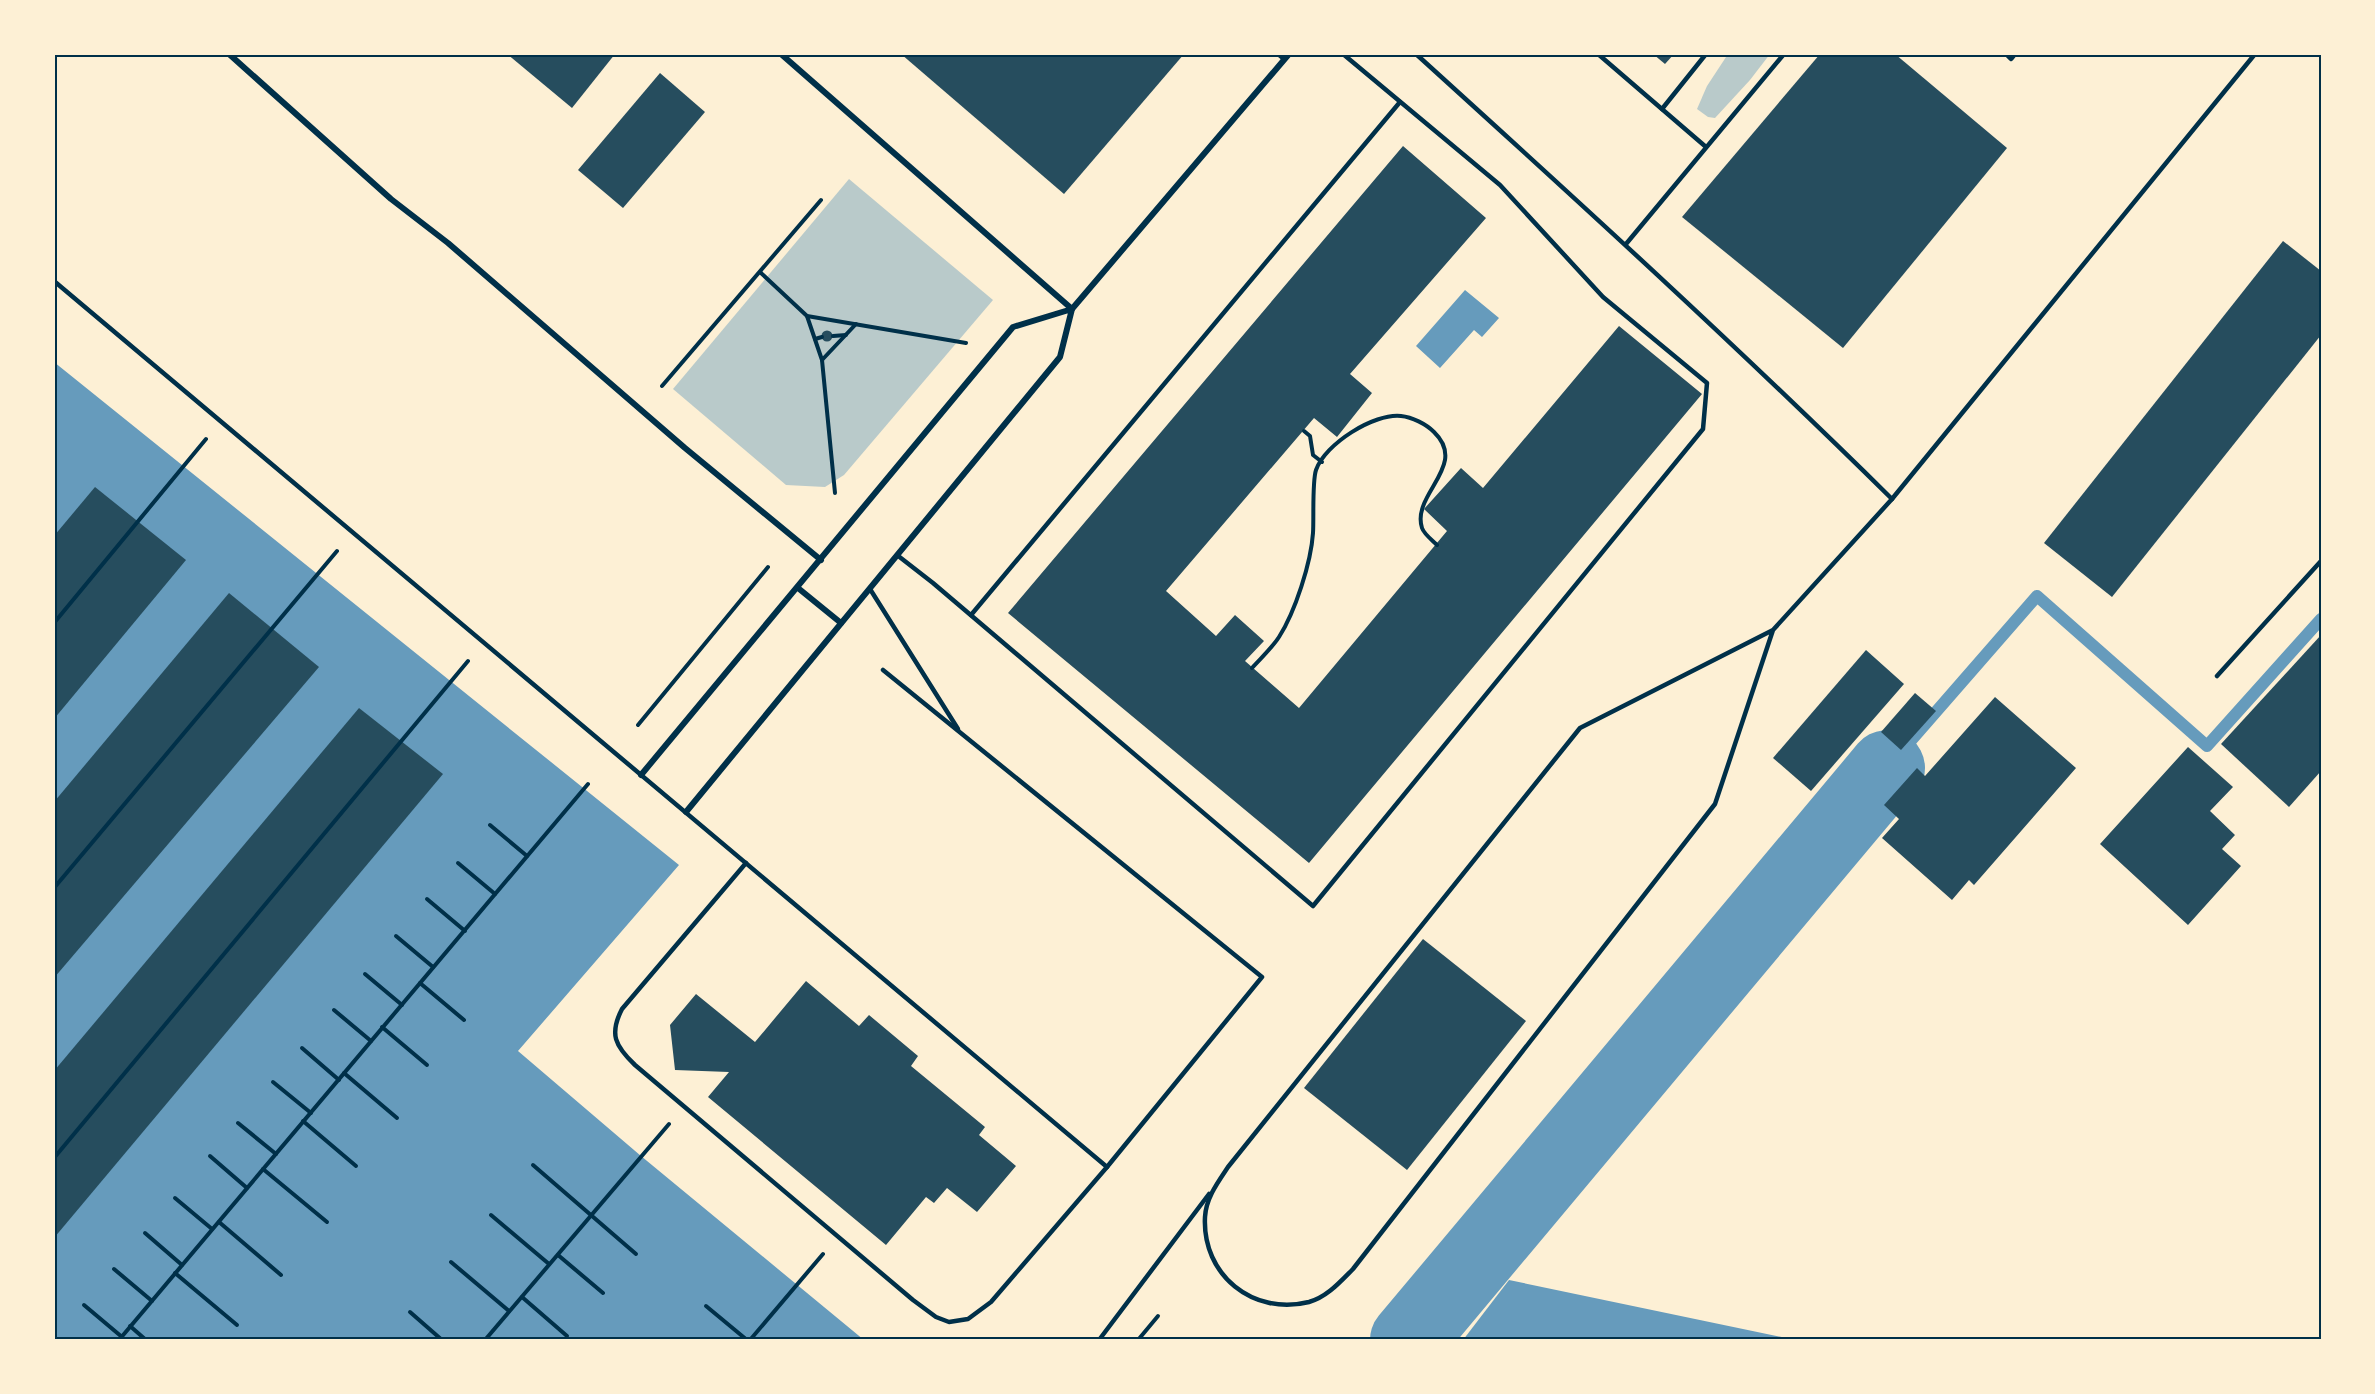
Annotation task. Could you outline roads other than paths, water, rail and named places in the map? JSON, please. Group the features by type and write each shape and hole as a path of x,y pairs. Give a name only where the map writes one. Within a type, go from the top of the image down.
{"street":[{"path":"229,54 391,199 448,243 685,448 822,560"},
{"path":"781,54 1072,309"},
{"path":"686,812 1060,357 1072,309 1287,57"},
{"path":"641,774 822,560 1013,327 1072,309"},
{"path":"798,588 841,623"}],"lane":[{"path":"1278,54 1287,57"},
{"path":"897,555 971,615 1313,906 1703,429 1707,382 1603,297 1500,185 1343,54"},
{"path":"1416,54 1626,244 1789,397 1892,499"},
{"path":"1598,54 1706,147"},
{"path":"1662,109 1706,54"},
{"path":"1626,244 1784,54"},
{"path":"2006,54 2011,59 2015,54"},
{"path":"1099,1340 1228,1167 1580,728 1773,630 1892,499 2255,54"},
{"path":"971,615 1400,102"},
{"path":"54,281 1107,1167"},
{"path":"2217,676 2321,561"},
{"path":"870,589 961,734"},
{"path":"1213,1190 1205,1215 1206,1242 1216,1267 1234,1287 1257,1301 1284,1305 1311,1302 1334,1289 1360,1260 1715,804 1773,630"},
{"path":"746,863 622,1009 615,1023 615,1040 622,1051 684,1107 930,1313 949,1322 962,1321 991,1302 1107,1167 1262,977 883,670"}],"water":[{"path":"1465,290 1499,318 1482,337 1474,330 1440,368 1416,346"},
{"path":"54,362 679,865 518,1051 864,1340 54,1340"},
{"path":"1509,1280 1796,1340 1463,1340"}],"waterway":[{"path":"1887,768 2037,596 2207,746 2321,619"},
{"path":"1408,1340 1887,768"}]}
